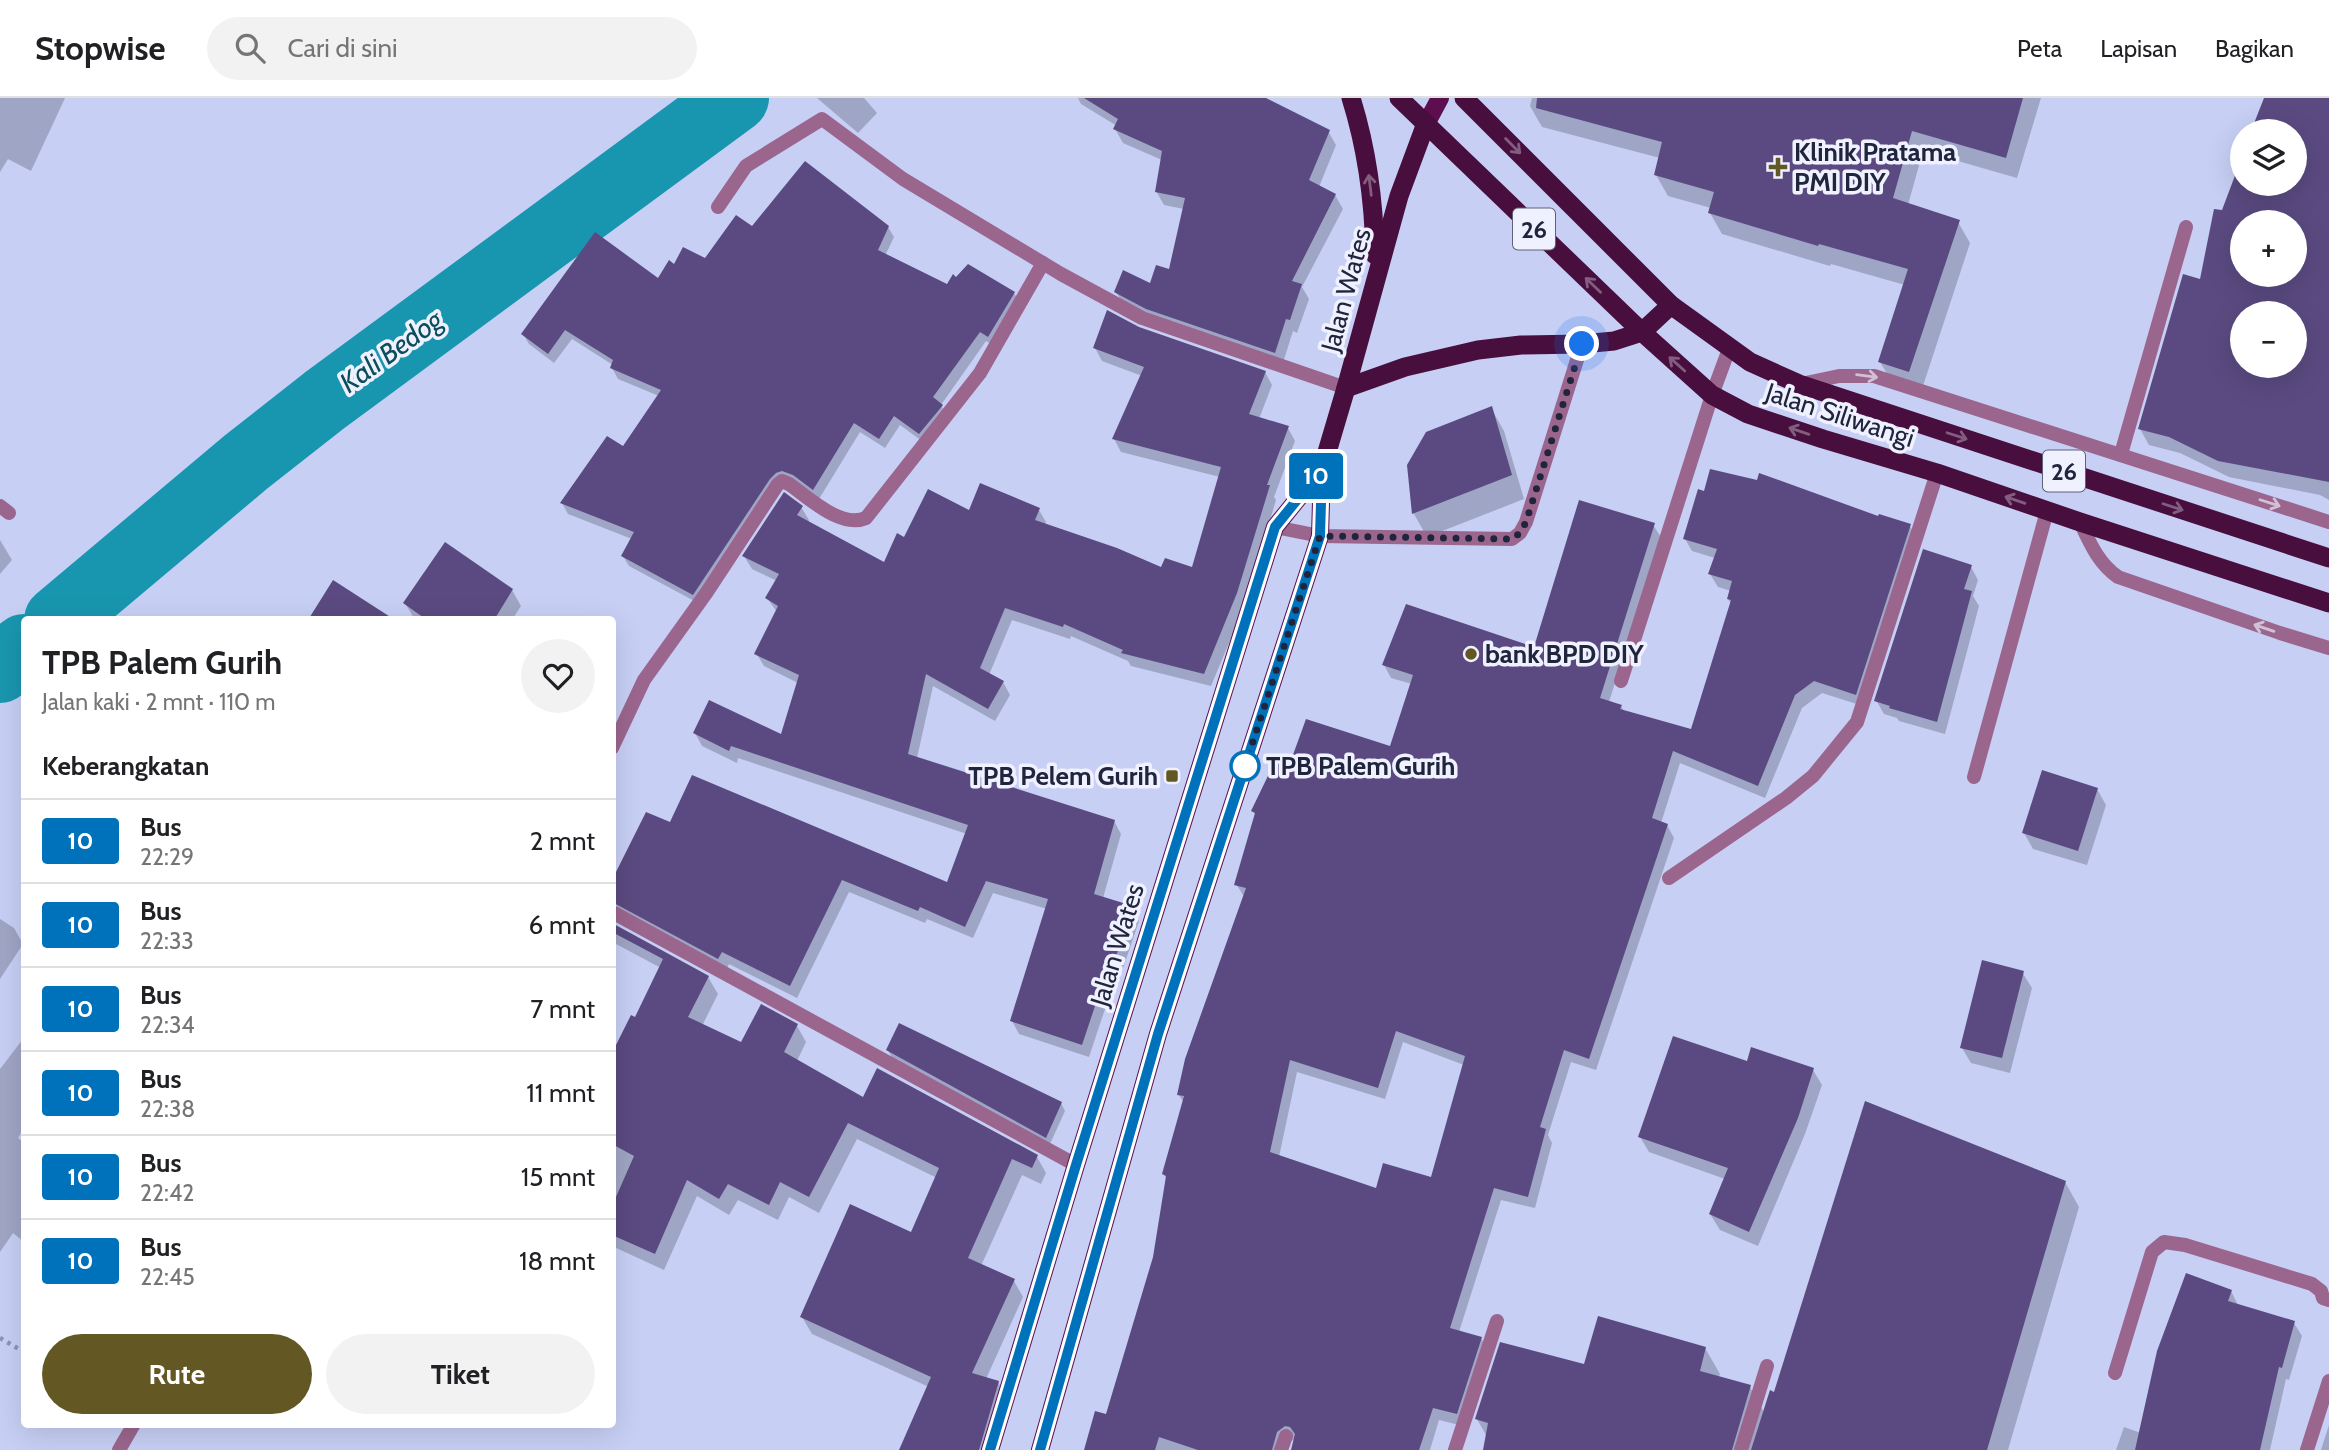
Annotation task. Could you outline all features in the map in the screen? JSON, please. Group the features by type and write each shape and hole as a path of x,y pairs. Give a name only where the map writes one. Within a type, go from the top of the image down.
{"highway":[{"path":"1350,98 1367,167 1374,219 1376,277"},
{"name":"26","path":"1399,98 1425,126"},
{"name":"Jalan Siliwangi","path":"1464,98 1671,305 1750,362 1799,384 2329,558"},
{"name":"Jalan Wates","path":"1322,469 1399,196 1425,126"},
{"name":"Jalan Siliwangi","path":"1425,126 1712,395 1748,414 1937,473 2329,603"},
{"path":"1346,388 1405,367 1478,350 1521,345 1614,341 1642,332 1671,305"}],"main road":[{"name":"Jalan Wates","path":"1425,126 1440,98"},
{"name":"Jalan Wates","path":"1040,1450 1158,1034 1320,536 1322,469"},
{"name":"Jalan Wates","path":"990,1450 1275,527 1322,469"}],"street":[{"path":"718,207 746,166 822,119 903,179 1043,263 1142,318 1346,388"},
{"path":"2121,454 2186,227"},
{"path":"616,740 644,680 707,592 778,484 782,481 789,484 845,520 858,522 866,518 981,373 1043,263"},
{"path":"1275,527 1320,536 1512,539 1520,533 1526,522 1582,344"},
{"path":"1621,681 1729,349"},
{"path":"1799,384 1839,376 1874,376 2329,522"},
{"path":"1669,878 1786,798 1813,776 1857,722 1937,473"},
{"path":"1975,777 2047,511"},
{"path":"2080,522 2098,559 2118,577 2329,648"},
{"path":"616,914 1076,1165"},
{"path":"2115,1373 2152,1252 2164,1242 2185,1245 2312,1284 2321,1291 2323,1298 2329,1300"},
{"path":"1455,1450 1497,1321"},
{"path":"1741,1450 1767,1366"},
{"path":"2307,1450 2329,1381"},
{"path":"119,1450 132,1428"},
{"path":"1280,1450 1286,1436"}],"path":[{"path":"0,1338 21,1350"}],"building":[{"path":"1084,98 1266,98 1330,130 1309,180 1336,194 1292,281 1302,284 1290,320 1286,319 1275,353 1146,309 1114,292 1123,270 1150,283 1156,265 1169,269 1185,198 1155,192 1162,151 1113,129 1118,119"},
{"path":"1537,98 2023,98 2006,158 1912,131 1893,198 1960,220 1909,372 1878,362 1908,269 1819,244 1818,246 1708,213 1714,192 1654,175 1662,142 1536,108"},
{"path":"2264,98 2329,98 2329,482 2218,461 2169,437 2138,429 2183,274 2200,279 2214,209 2222,210 2230,189 2230,196 2307,196 2307,119 2256,119"},
{"path":"805,161 889,226 878,250 947,284 953,274 956,277 968,264 1015,292 988,337 980,332 933,397 943,405 919,434 894,416 879,439 854,423 813,490 793,475 782,471 776,473 693,595 621,556 634,532 560,503 607,436 623,446 661,390 610,368 613,360 565,330 548,354 521,334 595,232 658,278 669,260 674,264 683,247 705,258 736,215 752,226"},
{"path":"1107,310 1139,327 1266,371 1249,414 1289,426 1267,485 1270,485 1237,593 1204,674 1121,653 1123,650 1064,624 1063,627 1005,608 980,668 1004,681 988,709 926,674 908,754 1115,820 1094,894 1133,906 1109,977 1105,976 1082,1045 1010,1021 1048,899 986,881 965,927 920,907 918,911 842,880 790,986 722,952 718,959 616,904 616,872 646,812 670,822 692,775 947,882 968,825 731,746 729,751 693,733 709,700 781,734 799,675 754,654 778,606 765,598 779,574 742,556 784,492 803,506 797,515 884,562 897,533 904,537 928,489 969,510 980,483 1040,508 1035,520 1117,548 1161,567 1165,558 1192,567 1221,467 1112,439 1144,367 1093,348"},
{"path":"1492,406 1512,475 1412,514 1407,465 1426,432"},
{"path":"1710,469 1757,480 1759,473 1878,516 1879,514 1911,524 1856,695 1814,681 1795,695 1758,786 1673,751 1652,818 1668,824 1589,1059 1564,1050 1540,1127 1546,1129 1528,1197 1494,1188 1450,1328 1482,1337 1457,1414 1433,1408 1419,1450 1291,1450 1295,1434 1290,1427 1285,1426 1277,1432 1272,1450 1198,1450 1159,1437 1155,1450 1084,1450 1095,1411 1106,1414 1153,1257 1166,1176 1162,1174 1184,1096 1177,1095 1185,1059 1246,888 1234,885 1255,813 1251,811 1277,757 1290,763 1306,719 1390,746 1413,675 1382,665 1406,604 1534,647 1579,500 1655,523 1600,698 1622,705 1620,709 1691,729 1731,600 1727,599 1732,581 1708,574 1717,549 1683,539 1698,489 1704,491","holes":["1396,1031 1465,1056 1431,1177 1383,1163 1376,1188 1270,1152 1290,1060 1378,1088"]},
{"path":"445,542 513,589 496,616 421,616 403,603"},
{"path":"1923,549 1972,565 1964,589 1972,591 1937,722 1874,701"},
{"path":"333,580 389,616 310,616"},
{"path":"2042,770 2098,788 2078,851 2022,833"},
{"path":"616,925 709,976 688,1017 741,1042 761,1004 798,1024 784,1052 863,1097 877,1068 1038,1155 1032,1168 1012,1159 968,1258 1015,1279 972,1373 999,1381 979,1450 899,1450 931,1377 800,1317 850,1204 911,1232 939,1168 848,1123 809,1197 780,1182 769,1205 728,1184 719,1199 687,1180 655,1254 616,1237 616,1197 634,1156 616,1146 616,1045 631,1015 635,1017 663,959 616,934"},
{"path":"1982,960 2024,971 2002,1058 1960,1048"},
{"path":"899,1023 1062,1102 1046,1138 886,1050"},
{"path":"1673,1036 1747,1061 1751,1047 1814,1068 1798,1118 1749,1232 1709,1214 1728,1168 1638,1137"},
{"path":"1865,1101 2066,1181 1987,1450 1751,1450 1770,1390 1774,1392"},
{"path":"2186,1273 2232,1290 2228,1301 2295,1321 2282,1368 2279,1367 2260,1450 2135,1450 2157,1351"},
{"path":"1598,1316 1706,1347 1700,1371 1751,1385 1732,1450 1483,1450 1488,1423 1475,1419 1500,1342 1584,1364"}],"waterway":[{"name":"Kali Bedog","path":"63,616 246,462 325,400 735,98"},
{"name":"Kali Bedog","path":"0,669 21,651"}],"bus line":[{"name":"10","path":"990,1450 1275,527 1322,469 1320,536 1158,1034 1040,1450"}],"place":[{"name":"Klinik Pratama PMI DIY","path":"1778,167"},
{"name":"bank BPD DIY","path":"1471,654"},
{"name":"TPB Palem Gurih","path":"1245,766"},
{"name":"TPB Pelem Gurih","path":"1172,776"}],"route":[{"path":"1245,766 1243,772 1320,536 1512,539 1520,533 1526,522 1582,344"}]}
